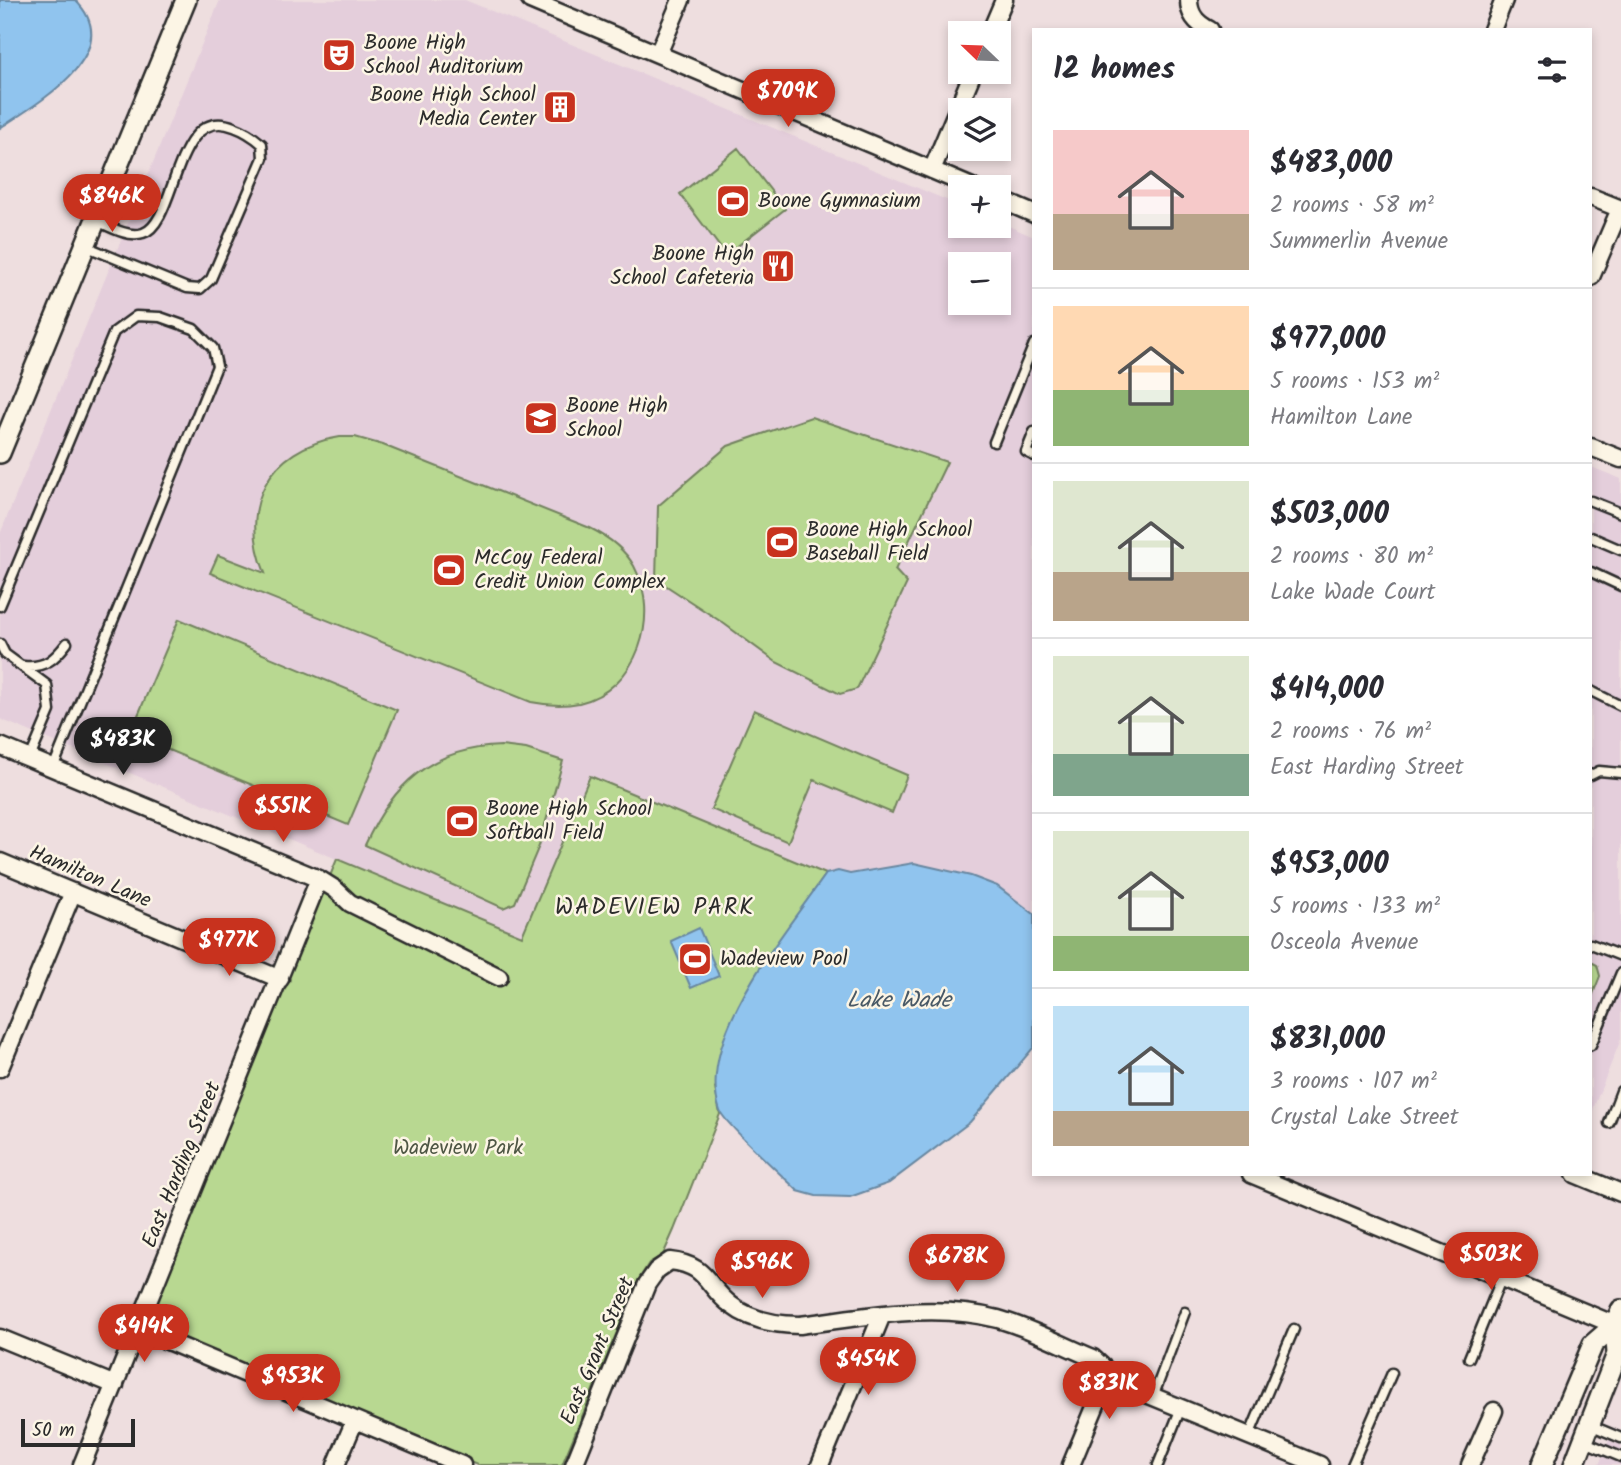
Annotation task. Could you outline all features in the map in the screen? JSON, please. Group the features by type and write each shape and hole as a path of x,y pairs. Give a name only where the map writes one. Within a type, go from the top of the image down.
{"street":[{"path":"0,453 186,0"},
{"path":"530,0 948,177"},
{"path":"658,54 681,0"},
{"path":"995,21 1004,0"},
{"path":"1493,28 1504,0"},
{"path":"1189,5 1195,20 1207,28"},
{"path":"932,170 968,84"},
{"path":"1592,197 1621,209 1592,275"},
{"path":"1011,204 1032,213"},
{"path":"1592,447 1621,459"},
{"path":"0,746 319,879 350,903 499,976"},
{"name":"Hamilton Lane","path":"0,862 280,979"},
{"name":"East Harding Street","path":"82,1465 319,879"},
{"path":"0,1068 72,892"},
{"path":"1256,1176 1502,1277 1618,1317"},
{"path":"1581,1176 1621,1193"},
{"name":"East Grant Street","path":"574,1465 647,1284 657,1270 670,1261 686,1263 696,1268 730,1304 762,1320 783,1325 800,1325 882,1315"},
{"path":"820,1465 882,1315 932,1310 968,1313 999,1320 1093,1358 1105,1373 1153,1396 1316,1464"},
{"path":"1574,1465 1617,1354 1618,1317"},
{"path":"1542,1465 1593,1344 1618,1317"},
{"path":"139,1329 462,1465"},
{"path":"0,1338 115,1385"},
{"path":"1071,1465 1105,1383 1105,1373"},
{"path":"1470,1465 1494,1411"},
{"path":"336,1465 355,1420"}],"lane":[{"path":"85,246 187,288 200,289 211,279 263,158 262,144 253,135 221,122 209,125 196,135 186,150 154,227 142,234 122,232 96,220"},
{"path":"0,606 114,332 136,316 160,317 194,329 213,348 218,366 54,768"},
{"path":"994,442 1032,349"},
{"path":"1032,437 1026,452 1032,455"},
{"path":"1592,501 1621,513"},
{"path":"1592,537 1621,550"},
{"path":"1592,572 1621,586"},
{"path":"21,666 37,668 48,664 67,643"},
{"path":"0,644 5,654 47,685 50,711 30,758"},
{"path":"1592,692 1621,706"},
{"path":"1592,774 1599,771 1621,774"},
{"path":"1592,944 1621,956"},
{"path":"1592,1043 1621,973"},
{"path":"1609,1123 1621,1091"},
{"path":"1469,1358 1502,1277"},
{"path":"1153,1396 1185,1312"},
{"path":"1249,1436 1293,1329"},
{"path":"1352,1465 1392,1373"},
{"path":"1158,1465 1181,1408"},
{"path":"1587,1433 1621,1438"},
{"path":"1587,1433 1618,1456 1611,1465"}],"shaded area":[{"name":"Boone High School","path":"220,0 465,0 948,201 948,238 1011,238 1011,227 1032,236 1032,912 997,886 942,868 863,871 850,874 838,871 826,874 591,776 522,936 0,719 0,534"},
{"path":"1592,467 1621,479 1621,1039 1592,1112"},
{"path":"1609,1440 1621,1445 1621,1465 1599,1465"}],"green space":[{"name":"Boone Gymnasium","path":"738,148 785,209 726,255 680,194"},
{"name":"Boone High School Baseball Field","path":"811,417 947,462 895,570 907,583 857,689 840,694 776,662 656,579 658,506 728,446"},
{"name":"McCoy Federal Credit Union Complex","path":"340,437 355,437 383,445 590,528 620,548 634,566 642,586 645,607 639,648 616,683 599,695 579,703 555,705 531,702 210,573 218,555 265,573 255,525 265,484 278,467 294,454 315,443"},
{"path":"179,619 397,710 348,825 130,734"},
{"path":"754,710 907,775 892,813 814,780 788,842 711,809"},
{"name":"Boone High School Softball Field","path":"501,746 526,749 563,761 539,846 515,903 503,908 365,845 388,804 417,773 454,754 476,748"},
{"name":"Wadeview Park","path":"590,776 826,874 776,945 715,1088 720,1114 674,1230 663,1255 649,1263 639,1279 562,1465 477,1465 161,1334 153,1327 150,1314 337,859 522,936"},
{"path":"1592,962 1597,965 1600,976 1592,996"}],"water":[{"path":"0,0 75,0 89,19 91,38 85,57 72,74 35,105 0,128"},
{"name":"Lake Wade","path":"914,863 971,876 997,886 1032,912 1032,1049 970,1122 889,1183 850,1197 816,1196 798,1191 724,1117 720,1111 715,1082 720,1051 732,1019 768,955 826,874 838,871 850,874"},
{"name":"Wadeview Pool","path":"699,928 719,976 691,988 671,941"}],"place":[{"name":"Boone High School Auditorium","path":"339,55"},
{"name":"Boone High School Media Center","path":"560,107"},
{"name":"Boone Gymnasium","path":"733,201"},
{"name":"Boone High School Cafeteria","path":"778,266"},
{"name":"Boone High School","path":"541,418"},
{"name":"Boone High School Baseball Field","path":"782,542"},
{"name":"McCoy Federal Credit Union Complex","path":"449,570"},
{"name":"Boone High School Softball Field","path":"462,821"},
{"name":"Wadeview Pool","path":"695,959"}],"district":[{"name":"WADEVIEW PARK","path":"655,908"}]}
